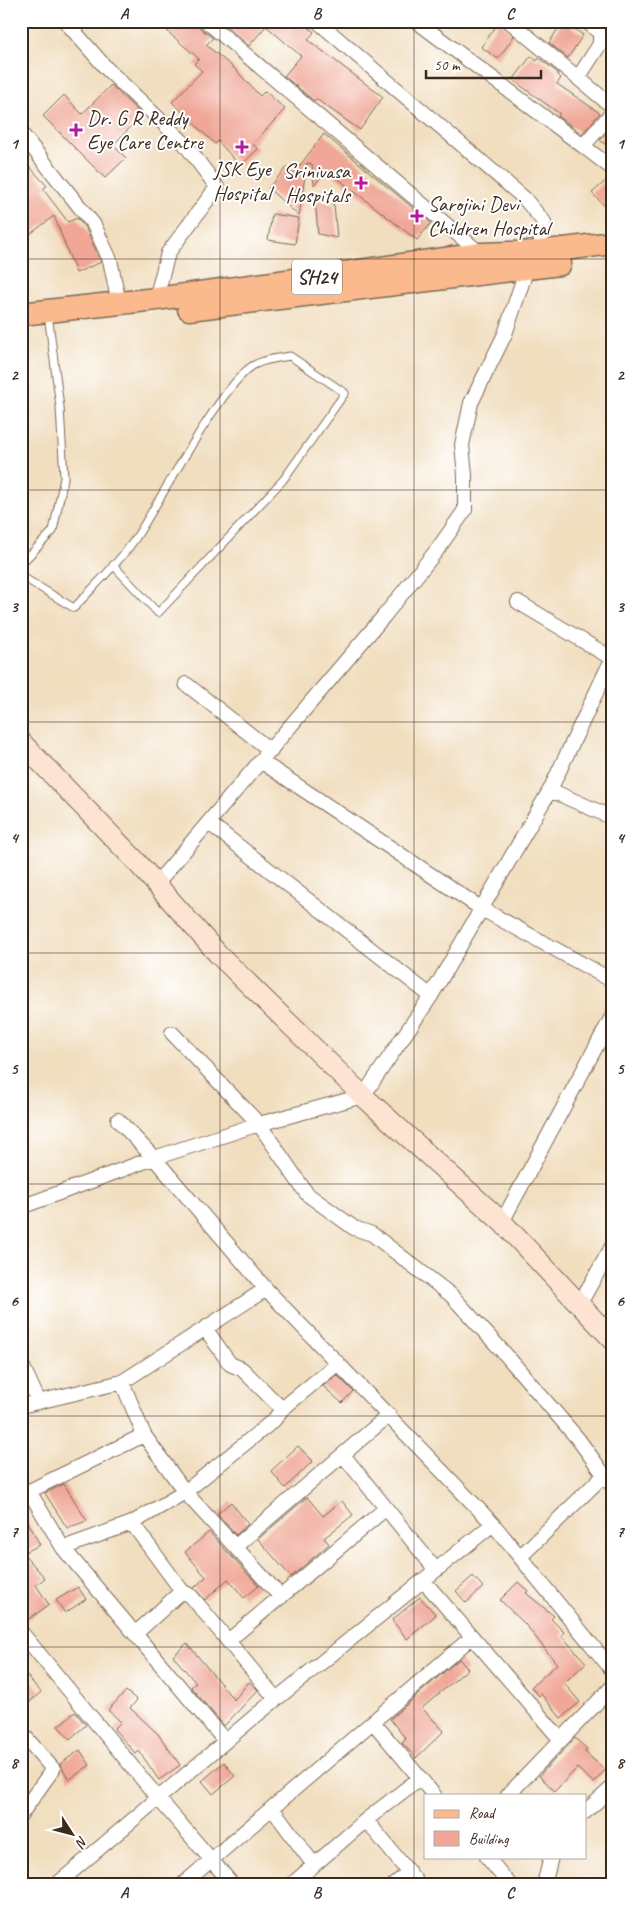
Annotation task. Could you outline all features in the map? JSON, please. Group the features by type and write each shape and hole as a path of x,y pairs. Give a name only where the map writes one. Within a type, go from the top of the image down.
{"main road":[{"name":"SH24","path":"21,314 48,318 533,260 613,243"},
{"name":"SH24","path":"21,329 48,318 119,303 481,254 533,260 613,258"}],"street":[{"path":"65,21 107,69 185,144 217,187 168,253 156,298"},
{"path":"206,21 481,254"},
{"path":"156,884 262,762 437,550 465,510 466,475 462,445 472,403 506,334 533,260 544,222 524,198 317,21"},
{"path":"416,21 613,169"},
{"path":"509,21 613,107"},
{"path":"578,78 600,44 600,34 587,21"},
{"path":"584,146 613,112"},
{"path":"21,133 94,225 110,260 119,303"},
{"path":"21,1207 154,1158 258,1124 363,1096 431,996 482,909 550,790 613,659 518,602"},
{"path":"186,684 271,751"},
{"path":"21,742 156,884 218,954 363,1096 502,1222 613,1340"},
{"path":"262,762 482,909 613,981"},
{"path":"550,790 613,818"},
{"path":"209,823 431,996"},
{"path":"502,1222 613,1015"},
{"path":"172,1033 258,1124 307,1194 354,1228 372,1234 450,1295 506,1355 578,1439 609,1481 520,1557"},
{"path":"118,1120 154,1158 266,1288 493,1524 613,1672"},
{"path":"580,1305 613,1245"},
{"path":"21,1406 122,1382 266,1288"},
{"path":"205,1328 230,1364 242,1369 282,1410"},
{"path":"21,1363 40,1402"},
{"path":"64,1548 132,1523 185,1492 274,1420 282,1410 338,1363"},
{"path":"122,1382 144,1435 185,1492 236,1546 280,1597"},
{"path":"236,1546 388,1415"},
{"path":"144,1435 25,1493 64,1548 225,1741"},
{"path":"343,1455 436,1570"},
{"path":"228,1641 385,1509"},
{"path":"132,1523 182,1591 191,1596 276,1699"},
{"path":"56,1885 225,1741 493,1524"},
{"path":"423,1580 561,1740"},
{"path":"135,1634 182,1591"},
{"path":"21,1632 158,1798 233,1885"},
{"path":"182,1885 472,1637"},
{"path":"509,1794 613,1686"},
{"path":"373,1722 433,1794"},
{"path":"21,1732 53,1768 21,1814"},
{"path":"291,1885 366,1820 420,1778"},
{"path":"586,1811 613,1787"},
{"path":"272,1808 314,1865"},
{"path":"366,1820 419,1885"},
{"path":"488,1858 510,1885"},
{"path":"544,1885 551,1858"},
{"path":"394,1885 409,1872"}],"lane":[{"path":"21,564 53,531 64,478 60,407 48,318"},
{"path":"21,576 74,608 134,541 219,404 235,382 255,364 290,356 345,393 282,480 158,613 113,565"}],"building":[{"path":"175,21 197,21 200,28 213,38 206,45 234,68 260,96 265,91 285,109 253,144 258,149 240,166 218,141 215,144 172,102 202,71 194,64 199,59 167,31"},
{"path":"220,21 301,21 314,32 308,40 383,97 360,130 316,99 314,101 284,76 301,56 266,26 249,46"},
{"path":"500,21 514,36 498,59 481,47"},
{"path":"563,21 583,35 568,58 549,43"},
{"path":"531,56 537,61 539,58 558,73 557,75 561,78 557,84 600,113 582,134 558,116 560,114 513,80"},
{"path":"111,85 142,115 113,145 126,158 105,178 43,116 64,95 82,114"},
{"path":"613,126 613,151 600,140"},
{"path":"324,134 431,223 417,240 333,175 333,177 325,172 314,185 312,164 307,163 299,216 268,188 287,167 294,173"},
{"path":"21,157 47,186 43,189 68,222 77,218 86,229 101,262 76,273 54,216 21,241"},
{"path":"610,177 613,178 613,215 592,193"},
{"path":"315,198 334,205 337,238 318,234"},
{"path":"272,214 299,218 295,244 268,240"},
{"path":"337,1375 353,1391 342,1403 323,1386"},
{"path":"298,1446 313,1461 285,1488 271,1471"},
{"path":"64,1484 87,1521 67,1528 45,1493"},
{"path":"307,1497 323,1516 342,1501 353,1515 324,1538 329,1544 291,1577 258,1539"},
{"path":"231,1502 248,1524 236,1535 217,1514"},
{"path":"21,1508 40,1545 23,1553 45,1578 36,1585 49,1605 27,1620 21,1613"},
{"path":"209,1532 259,1586 244,1598 228,1579 205,1600 194,1588 206,1577 185,1552"},
{"path":"473,1576 483,1587 466,1603 456,1591"},
{"path":"518,1582 528,1591 526,1593 554,1616 551,1619 564,1632 561,1635 586,1663 564,1683 580,1702 561,1718 541,1694 539,1696 531,1687 557,1664 525,1624 500,1600"},
{"path":"78,1587 86,1599 65,1613 56,1600"},
{"path":"420,1597 436,1615 407,1639 392,1620"},
{"path":"187,1643 234,1700 249,1682 258,1690 224,1726 191,1687 196,1683 173,1656"},
{"path":"459,1659 468,1669 422,1708 444,1731 416,1758 402,1743 406,1739 390,1719"},
{"path":"21,1669 41,1692 21,1710"},
{"path":"126,1691 137,1700 130,1708 158,1734 180,1765 159,1780 139,1751 136,1754 114,1729 121,1722 108,1710"},
{"path":"75,1712 86,1725 70,1739 58,1726"},
{"path":"575,1738 587,1749 585,1752 605,1770 594,1783 577,1768 555,1791 539,1776"},
{"path":"80,1750 90,1765 69,1780 60,1764"},
{"path":"224,1762 235,1776 213,1794 202,1781"}],"place":[{"name":"Dr. G R Reddy Eye Care Centre","path":"76,130"},
{"name":"JSK Eye Hospital","path":"242,147"},
{"name":"Srinivasa Hospitals","path":"361,183"},
{"name":"Sarojini Devi Children Hospital","path":"417,216"}]}
